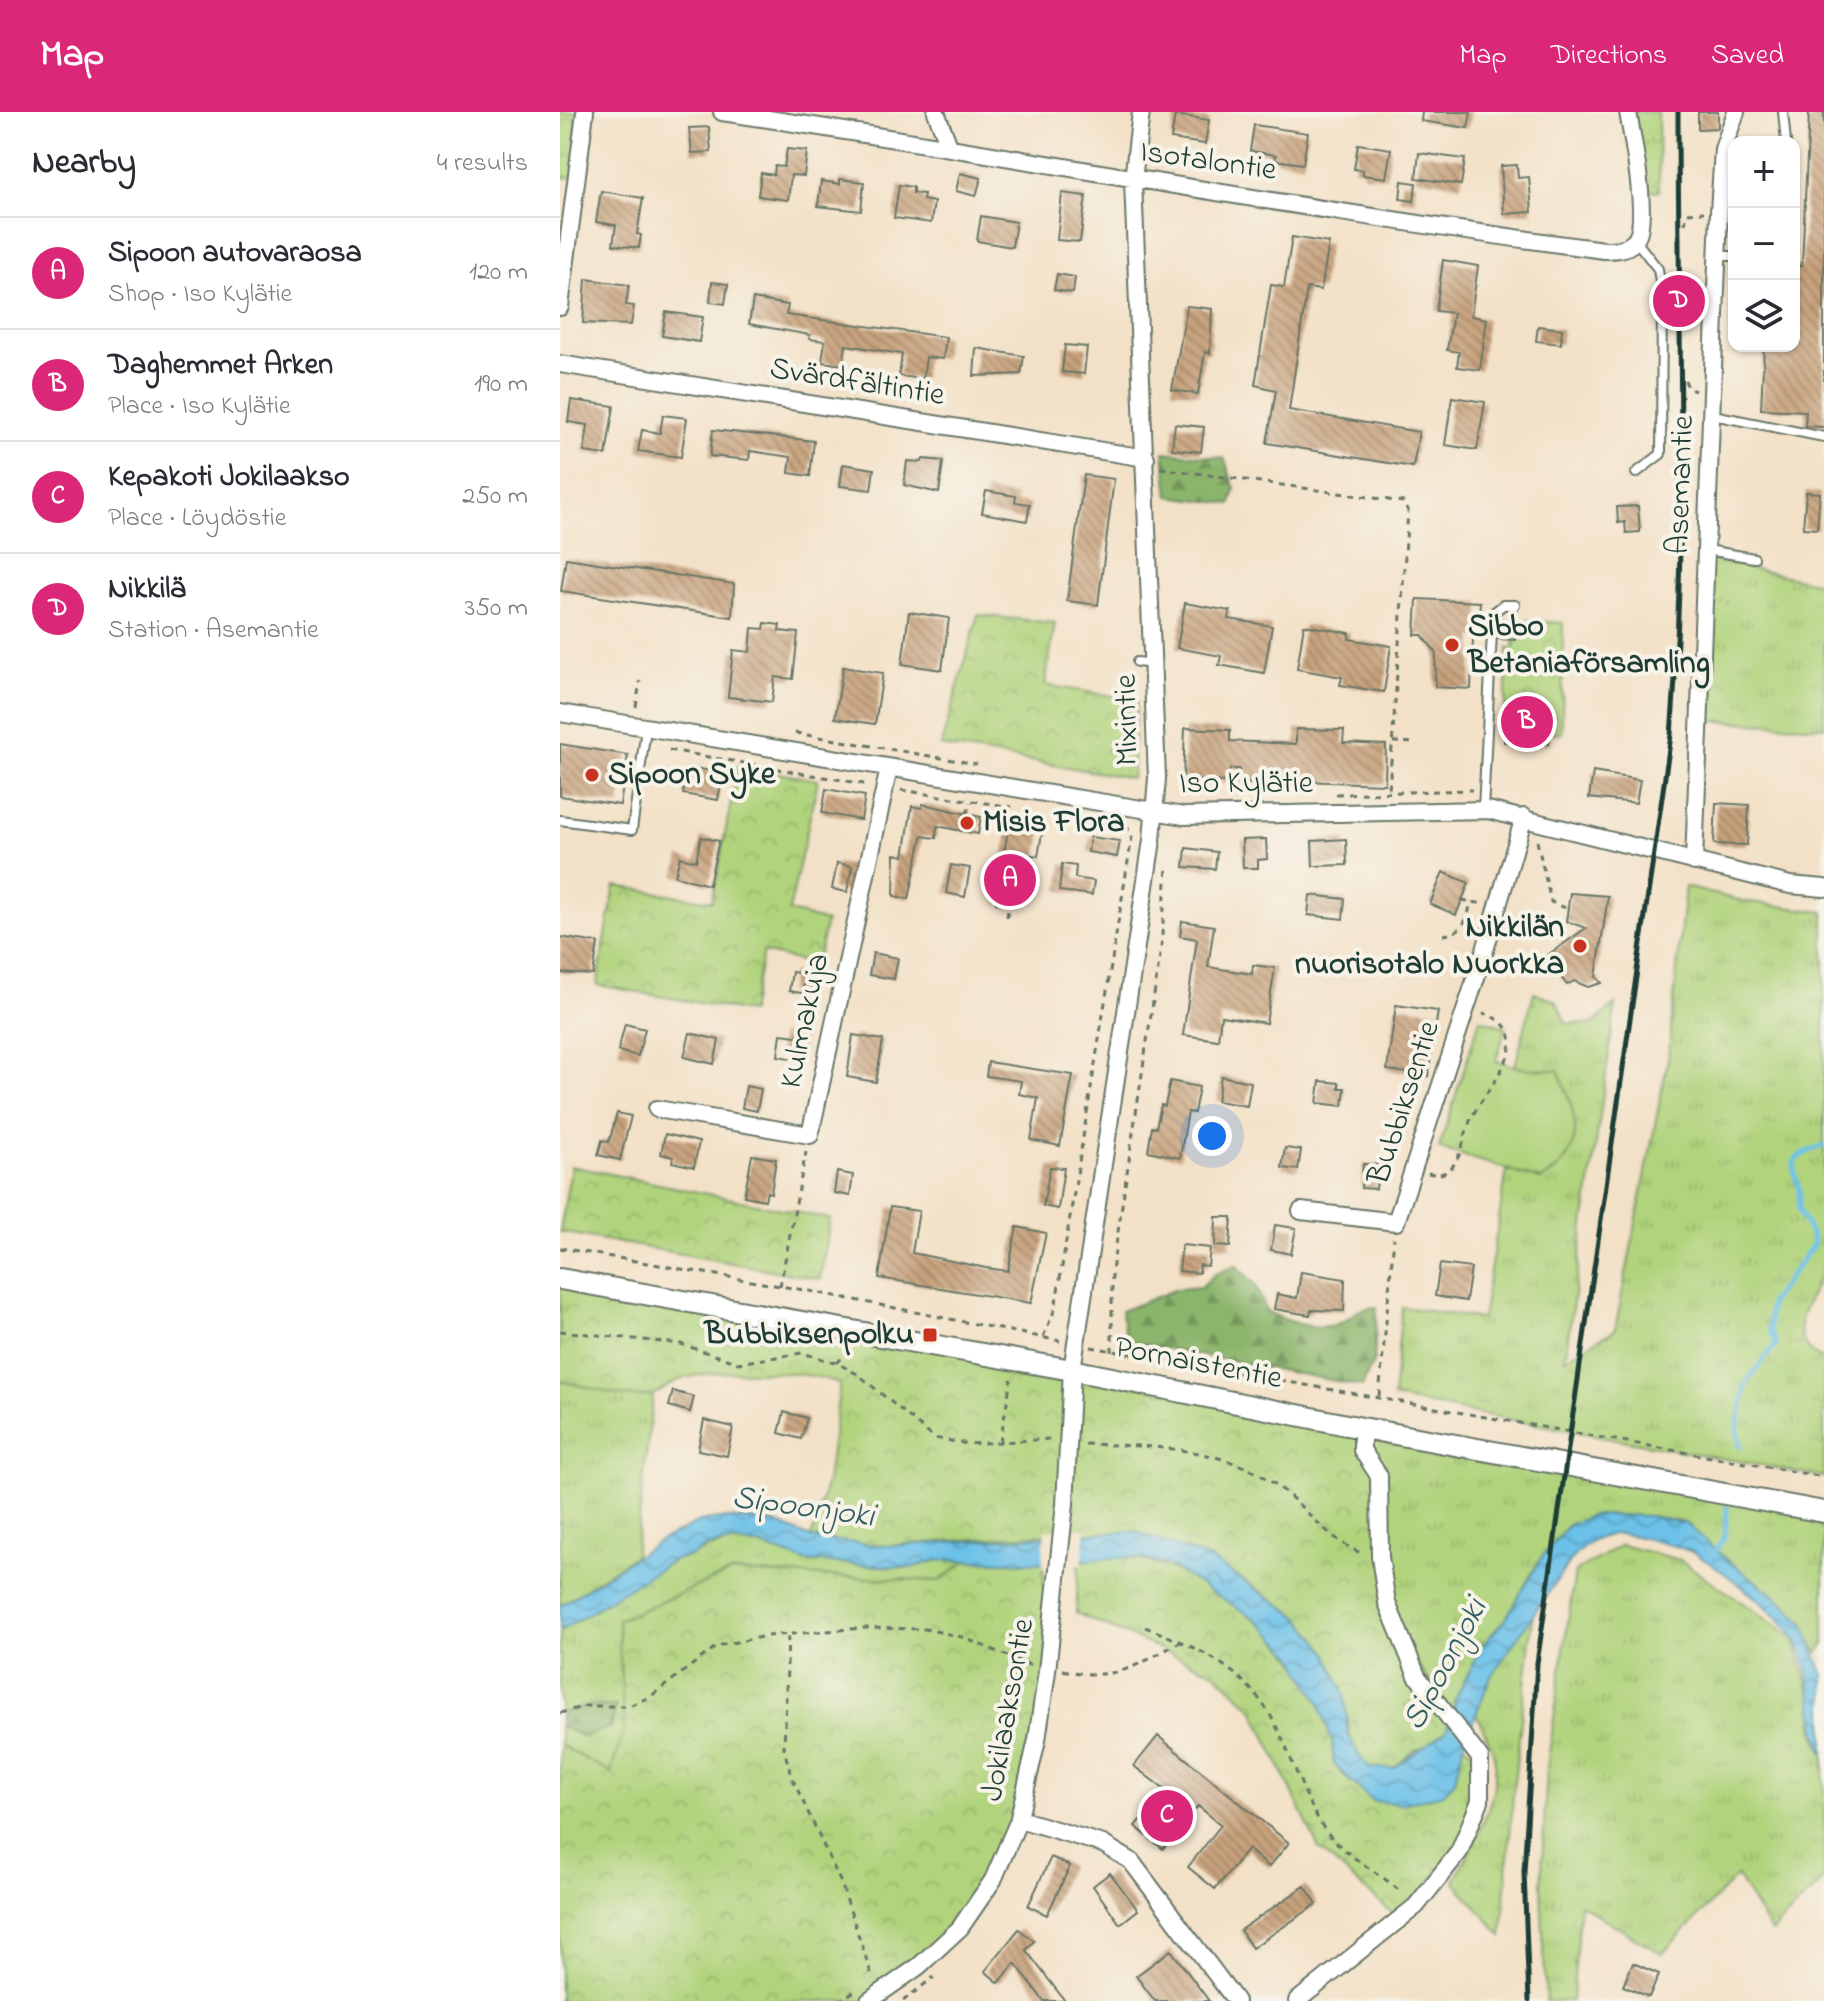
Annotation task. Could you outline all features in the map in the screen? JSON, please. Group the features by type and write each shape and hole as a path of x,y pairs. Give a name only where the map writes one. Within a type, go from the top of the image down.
{"street":[{"path":"560,307 565,236 585,112"},
{"name":"Isotalontie","path":"722,112 949,146 1133,180 1604,250 1624,249 1636,241"},
{"path":"936,112 949,146"},
{"name":"Mixintie","path":"1072,1370 1155,811 1158,744 1133,180 1141,112"},
{"path":"1628,112 1641,211 1636,241"},
{"name":"Asemantie","path":"1694,862 1713,415 1726,256 1719,212 1723,149 1736,112"},
{"name":"Svärdfältintie","path":"560,364 1146,458"},
{"name":"Iso Kylätie","path":"560,713 1184,816 1483,810 1524,817 1790,885 1824,888"},
{"name":"Kulmakuja","path":"657,1109 810,1135 889,768"},
{"name":"Bubbiksentie","path":"1301,1211 1396,1222 1496,915 1524,817"},
{"name":"Pornaistentie","path":"560,1279 1072,1370 1362,1428 1824,1512"},
{"name":"Jokilaaksontie","path":"876,1994 919,1966 960,1928 993,1880 1019,1819 1037,1740 1055,1612 1070,1444 1072,1370"},
{"path":"1297,2001 1416,1906 1459,1852 1476,1813 1482,1777 1480,1758 1472,1743 1417,1676 1387,1603 1380,1557 1379,1476 1362,1450 1362,1428"},
{"path":"1019,1819 1103,1844 1131,1861 1236,2001"}],"lane":[{"path":"1783,112 1785,136"},
{"path":"1636,241 1658,269 1662,295 1661,454 1636,473"},
{"path":"1713,415 1824,437"},
{"path":"1707,550 1754,558"},
{"path":"1483,810 1493,613 1503,605 1515,605"},
{"path":"1137,662 1155,664"},
{"path":"560,820 632,830 646,728"}],"path":[{"path":"1685,224 1687,213 1719,212"},
{"path":"1146,458 1157,468 1403,502 1408,511 1389,791"},
{"path":"636,707 640,681"},
{"path":"1393,742 1415,743"},
{"path":"644,746 1019,808"},
{"path":"939,755 970,761"},
{"path":"1327,794 1484,790"},
{"path":"967,814 970,801"},
{"path":"1043,1337 1055,1309 1132,837 1127,825 1118,821"},
{"path":"1537,841 1551,902 1568,909"},
{"path":"1112,1352 1112,1271 1161,949 1168,858"},
{"path":"1443,935 1459,930 1467,920 1471,901"},
{"path":"1007,917 1009,905"},
{"path":"1414,1167 1438,1175 1448,1171 1457,1161 1464,1134 1504,1065 1512,1043 1509,1027 1502,1019 1465,1007"},
{"path":"780,1286 806,1156"},
{"path":"1379,1396 1396,1222"},
{"path":"560,1248 780,1286 1112,1352 1379,1396 1824,1477"},
{"path":"560,1331 681,1344 738,1363 802,1353 837,1363 859,1375 934,1438 968,1444 1055,1438 1070,1444 1182,1450 1219,1457 1284,1490 1323,1530 1346,1546 1380,1557"},
{"path":"1000,1442 1011,1373"},
{"path":"1145,1627 1199,1648 1249,1684 1274,1721 1324,1828 1343,1849 1416,1906"},
{"path":"560,1713 586,1706 629,1706 650,1697 717,1646 750,1638 864,1628 925,1629 962,1637 1035,1667"},
{"path":"788,1636 784,1750 793,1780 841,1883 876,1994"},
{"path":"1063,1670 1093,1677 1112,1675 1182,1641"},
{"path":"876,1994 883,1974"},
{"path":"838,2001 849,1995 876,1994"},
{"path":"849,1995 852,2001"}],"green space":[{"path":"560,112 581,112 577,178 560,177"},
{"path":"1634,112 1658,112 1659,191 1645,190"},
{"path":"1164,452 1224,458 1235,489 1231,504 1169,496"},
{"path":"1707,559 1824,584 1824,727 1701,720"},
{"path":"978,615 1055,623 1045,685 1137,700 1132,778 941,746"},
{"path":"1515,620 1563,623 1562,733 1550,732 1550,712 1505,710 1508,648 1514,648"},
{"path":"738,766 818,780 789,911 826,922 816,965 763,952 750,1012 597,985 615,886 712,901"},
{"path":"1685,887 1743,901 1824,912 1824,1267 1806,1304 1800,1329 1802,1340 1810,1351 1824,1360 1824,1477 1393,1398 1402,1307 1482,1319 1507,1170 1541,1180 1526,1069 1515,1066 1534,992 1556,1001 1566,1023 1592,1024 1616,1004 1565,1358 1615,1330 1668,1059"},
{"path":"1480,1019 1506,1027 1496,1061 1526,1069 1558,1070 1570,1101 1574,1116 1573,1144 1557,1169 1541,1180 1439,1148"},
{"path":"571,1166 830,1219 820,1279 560,1232"},
{"path":"1236,1265 1255,1284 1266,1311 1294,1322 1314,1326 1335,1325 1362,1309 1377,1307 1374,1360 1362,1386 1126,1341 1121,1311 1177,1289 1201,1287 1216,1273"},
{"path":"560,1279 1362,1428 1379,1476 1380,1519 1399,1634 1451,1720 1446,1731 1430,1745 1415,1750 1394,1768 1370,1768 1353,1745 1348,1718 1300,1617 1210,1559 1058,1533 886,1546 811,1538 827,1481 840,1384 784,1373 715,1373 679,1380 656,1394 641,1397 618,1395 560,1381"},
{"path":"560,1381 626,1396 653,1395 635,1555 560,1606"},
{"path":"1362,1428 1803,1509 1824,1531 1824,1645 1818,1653 1784,1603 1715,1550 1687,1524 1651,1516 1592,1515 1567,1526 1541,1558 1506,1619 1483,1644 1456,1698 1452,1716 1399,1634"},
{"path":"732,1542 759,1545 806,1561 910,1568 938,1560 967,1561 939,1581 731,1572 619,1620 624,1730 611,1774 560,1745 560,1631 673,1560"},
{"path":"1621,1545 1680,1560 1794,1638 1815,1710 1814,1731 1824,1754 1824,1880 1771,1932 1737,1876 1662,1954 1580,1904 1572,2001 1546,2001 1541,1887 1547,1767 1575,1572"},
{"path":"1130,1557 1159,1565 1216,1591 1266,1629 1306,1676 1326,1719 1334,1763 1350,1782 1460,1763 1464,1744 1480,1758 1472,1825 1401,1921 1319,1849 1253,1709 1216,1673 1076,1613 1079,1560"},
{"path":"967,1561 1043,1563 1047,1671 1019,1819 960,1928 869,2001 560,2001 560,1745 611,1773 624,1730 618,1620 731,1572 939,1581"},
{"path":"1533,1613 1514,1783 1502,1936 1454,1881 1483,1824 1493,1793 1495,1761 1476,1714 1491,1676"},
{"path":"586,1706 616,1706 611,1727 584,1737 560,1726 561,1713"}],"water":[{"path":"1592,1515 1651,1516 1687,1524 1804,1623 1824,1676 1824,1754 1806,1665 1786,1626 1749,1592 1696,1554 1621,1534 1597,1539 1573,1557 1491,1676 1464,1744 1454,1782 1443,1794 1402,1804 1372,1801 1334,1764 1332,1742 1320,1704 1293,1655 1257,1620 1168,1565 1130,1557 1042,1563 938,1560 910,1568 806,1561 759,1545 732,1542 707,1546 692,1556 673,1560 560,1631 560,1606 656,1543 699,1522 726,1518 773,1522 811,1538 886,1546 1134,1531 1210,1559 1299,1617 1327,1652 1345,1696 1348,1734 1359,1756 1370,1768 1394,1768 1446,1731 1456,1698 1483,1644 1505,1620 1541,1558 1567,1526"}],"pier":[{"path":"1086,1528 1082,1564 1042,1567 1045,1530"}],"building":[{"path":"1422,112 1471,112 1468,128 1421,121"},
{"path":"1698,112 1718,112 1718,128 1698,129"},
{"path":"1809,112 1824,112 1824,427 1805,426 1806,411 1761,409 1764,352 1800,352"},
{"path":"1175,115 1209,120 1205,144 1171,139"},
{"path":"1254,125 1308,133 1303,164 1275,160 1276,155 1250,151"},
{"path":"709,127 711,152 692,153 689,128"},
{"path":"1358,144 1391,149 1386,178 1363,175 1363,170 1354,169"},
{"path":"787,149 807,151 804,176 791,175 788,200 758,196 761,173 774,175 775,166 784,167"},
{"path":"1419,153 1465,159 1461,185 1416,178"},
{"path":"1517,165 1518,178 1529,177 1532,212 1504,214 1501,166"},
{"path":"960,173 981,178 976,196 956,191"},
{"path":"840,179 864,182 861,211 818,206 821,181 840,184"},
{"path":"1402,181 1416,183 1414,201 1400,199"},
{"path":"899,185 913,187 913,193 924,194 923,200 934,202 931,223 894,218"},
{"path":"601,191 643,198 637,234 641,235 639,248 613,245 616,225 596,222"},
{"path":"1062,193 1086,196 1080,242 1057,240"},
{"path":"981,216 1016,222 1012,247 977,241"},
{"path":"1292,237 1329,243 1321,290 1307,288 1289,410 1419,432 1413,467 1267,443 1276,390 1255,385 1271,285 1284,287"},
{"path":"1443,260 1478,266 1471,316 1487,319 1480,370 1457,367 1459,352 1447,350 1453,313 1436,311"},
{"path":"1057,274 1075,277 1073,293 1054,290"},
{"path":"586,279 629,285 626,305 634,306 631,325 583,323"},
{"path":"712,282 728,284 725,304 710,302"},
{"path":"753,299 788,305 786,315 946,337 943,359 926,357 923,379 899,376 902,354 846,345 843,365 822,362 825,341 809,339 810,335 749,324"},
{"path":"1187,306 1212,309 1210,353 1205,352 1198,394 1172,390"},
{"path":"666,312 703,317 699,342 662,336"},
{"path":"1538,326 1562,329 1561,344 1536,341"},
{"path":"1065,345 1087,347 1084,374 1062,372"},
{"path":"976,348 1024,356 1021,374 974,376"},
{"path":"1452,397 1485,402 1477,450 1445,445"},
{"path":"571,400 614,406 606,455 584,452 588,425 568,422"},
{"path":"663,415 687,418 681,457 638,451 642,430 660,433"},
{"path":"1175,424 1204,427 1201,452 1172,449"},
{"path":"713,430 814,441 810,476 789,473 791,457 750,451 749,460 710,456"},
{"path":"923,459 943,461 939,493 904,485 907,461 922,462"},
{"path":"843,464 874,469 871,490 840,486"},
{"path":"1084,475 1114,479 1098,605 1067,601"},
{"path":"986,491 1016,496 1015,502 1030,504 1027,521 982,513"},
{"path":"1806,492 1820,493 1817,529 1803,528"},
{"path":"1638,506 1640,532 1626,533 1625,522 1618,523 1617,507"},
{"path":"566,558 734,584 732,617 561,591"},
{"name":"Sibbo Betaniaförsamling","path":"1417,599 1480,602 1479,619 1486,619 1485,638 1473,638 1471,689 1435,687 1436,652 1422,635 1415,635"},
{"path":"1185,603 1230,611 1229,619 1272,626 1264,673 1219,665 1221,656 1177,648"},
{"path":"909,612 949,618 942,670 902,664"},
{"path":"1500,619 1515,620 1515,640 1499,639"},
{"path":"765,623 780,625 779,631 798,633 793,679 775,677 772,702 728,697 733,650 750,652 752,628 764,629"},
{"path":"1304,625 1350,633 1349,639 1391,646 1384,692 1340,685 1342,677 1297,669"},
{"path":"843,667 883,673 875,724 835,718"},
{"path":"1505,710 1551,712 1549,744 1504,742"},
{"path":"1185,728 1230,730 1230,741 1296,744 1296,729 1344,730 1343,743 1386,745 1385,784 1272,780 1272,784 1240,783 1239,769 1230,769 1228,782 1183,780"},
{"name":"Sipoon Syke","path":"560,744 628,755 620,805 560,796"},
{"path":"688,767 723,773 718,800 683,794"},
{"path":"1593,772 1640,780 1636,803 1589,798"},
{"path":"826,789 865,796 861,820 822,813"},
{"path":"1716,803 1749,805 1747,845 1714,844"},
{"path":"923,804 981,817 978,834 937,826 936,838 922,836 909,899 894,896 895,854 904,856 912,806 922,808"},
{"path":"1009,823 1043,828 1038,856 1025,854 1016,906 996,903"},
{"path":"701,837 719,841 709,885 675,876 680,857 696,861"},
{"path":"1090,837 1120,841 1117,857 1088,852"},
{"path":"1266,839 1267,859 1258,860 1258,868 1243,868 1242,840"},
{"path":"1346,839 1347,865 1313,866 1312,841"},
{"path":"1186,848 1217,852 1215,869 1184,867"},
{"path":"837,863 852,866 847,892 832,889"},
{"path":"1062,864 1076,866 1075,878 1094,881 1092,895 1059,891"},
{"path":"951,865 970,868 965,897 946,893"},
{"path":"1443,872 1469,883 1456,915 1430,904"},
{"name":"Nikkilän nuorisotalo Nuorkka","path":"1570,893 1608,896 1596,977 1602,983 1588,987 1574,981 1567,985 1545,957 1586,928 1566,921"},
{"path":"1310,895 1345,899 1343,919 1308,915"},
{"path":"1182,921 1214,926 1208,967 1252,974 1253,965 1275,968 1266,1023 1221,1016 1218,1040 1183,1035 1197,939 1180,936"},
{"path":"560,937 598,943 593,975 560,973"},
{"path":"873,953 898,958 894,979 869,975"},
{"path":"792,972 806,974 802,993 789,991"},
{"path":"1396,1005 1438,1011 1428,1076 1387,1070"},
{"path":"625,1024 645,1029 638,1056 618,1051"},
{"path":"690,1033 719,1040 714,1064 684,1057"},
{"path":"781,1034 804,1037 801,1060 778,1056"},
{"path":"853,1035 883,1040 876,1082 847,1077"},
{"path":"988,1062 1073,1075 1060,1146 1031,1140 1038,1098 1019,1094 1021,1081 986,1076"},
{"path":"1221,1076 1251,1082 1247,1106 1217,1101"},
{"path":"1170,1081 1199,1087 1194,1113 1188,1112 1180,1158 1148,1151 1152,1127 1156,1128 1161,1105 1165,1106"},
{"path":"1320,1081 1339,1083 1339,1088 1345,1088 1343,1106 1317,1103"},
{"path":"746,1086 761,1089 757,1111 742,1108"},
{"path":"617,1113 631,1116 620,1160 598,1155 602,1140 609,1142"},
{"path":"665,1134 699,1142 694,1167 672,1162 673,1157 661,1154"},
{"path":"1285,1148 1301,1150 1298,1170 1282,1168"},
{"path":"752,1155 776,1159 771,1193 767,1192 765,1200 744,1196"},
{"path":"1363,1164 1379,1165 1376,1189 1361,1188"},
{"path":"1050,1167 1064,1168 1058,1209 1043,1206"},
{"path":"837,1172 853,1175 850,1196 834,1193"},
{"path":"890,1207 919,1211 912,1253 986,1268 1008,1271 1017,1227 1046,1233 1031,1303 879,1278"},
{"path":"1216,1217 1232,1217 1230,1247 1215,1246"},
{"path":"1275,1225 1296,1228 1291,1254 1271,1250"},
{"path":"1182,1245 1210,1248 1208,1266 1200,1265 1199,1273 1179,1271"},
{"path":"1440,1264 1471,1268 1466,1301 1435,1296"},
{"path":"1301,1272 1345,1279 1344,1311 1311,1310 1310,1315 1274,1309 1277,1294 1297,1298"},
{"path":"673,1391 694,1397 690,1412 669,1406"},
{"path":"784,1412 807,1418 801,1439 779,1433"},
{"path":"704,1420 733,1427 727,1456 698,1450"},
{"path":"1158,1736 1289,1843 1269,1867 1248,1849 1215,1889 1188,1867 1221,1825 1198,1806 1163,1849 1135,1826 1165,1790 1134,1766"},
{"path":"1051,1857 1070,1866 1047,1915 1028,1906"},
{"path":"1110,1873 1138,1910 1120,1924 1093,1886"},
{"path":"1305,1886 1317,1904 1252,1948 1240,1930"},
{"path":"1019,1929 1034,1941 1026,1950 1065,2001 1044,2001 1015,1963 999,1983 985,1971"},
{"path":"1171,1950 1209,2001 1155,2001 1136,1976"},
{"path":"1633,1963 1659,1974 1649,1997 1623,1986"}],"waterway":[{"path":"1740,1447 1737,1430 1746,1383 1776,1344 1769,1328 1770,1303 1813,1245 1799,1210 1795,1160 1824,1145"},
{"path":"1714,1554 1725,1535 1727,1507"}],"railway":[{"path":"1529,2001 1524,1872 1537,1663 1671,735 1681,502 1678,112"}],"place":[{"name":"Nikkilä","path":"1679,301"},
{"name":"Sibbo Betaniaförsamling","path":"1452,645"},
{"name":"Daghemmet Arken","path":"1527,722"},
{"name":"Sipoon Syke","path":"592,775"},
{"name":"Misis Flora","path":"967,823"},
{"name":"Sipoon autovaraosa","path":"1010,880"},
{"name":"Nikkilän nuorisotalo Nuorkka","path":"1580,946"},
{"name":"Bubbiksenpolku","path":"930,1335"},
{"name":"Kepakoti Jokilaakso","path":"1167,1816"}],"water label":[{"name":"Sipoonjoki","path":"803,1508"},
{"name":"Sipoonjoki","path":"1446,1665"}]}
